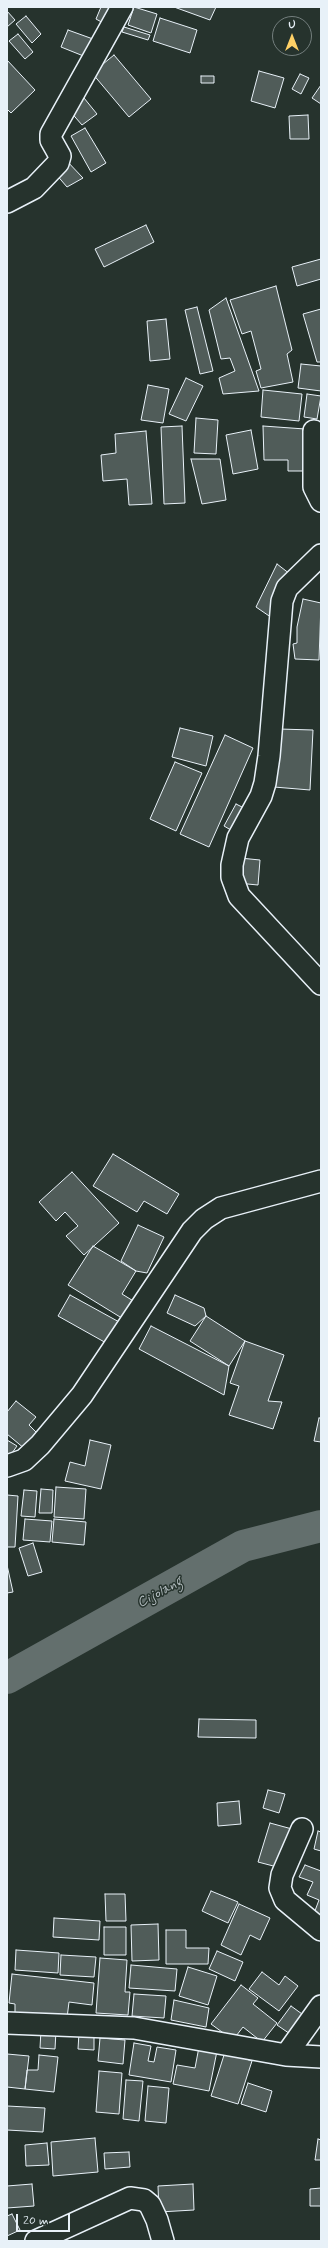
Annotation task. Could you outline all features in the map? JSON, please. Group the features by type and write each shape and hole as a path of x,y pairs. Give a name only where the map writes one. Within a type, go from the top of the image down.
{"street":[{"path":"7,202 34,188 58,163 60,156 51,140 51,134 122,7"},
{"path":"314,431 314,487 321,501"},
{"path":"321,555 287,588 282,601 269,756 265,783 262,796 238,838 232,865 232,878 239,896 321,984"},
{"path":"7,1466 24,1460 40,1445 82,1395 192,1231 204,1219 220,1208 321,1181"},
{"path":"302,1830 282,1875 280,1888 285,1900 321,1930"},
{"path":"286,2055 321,2006"},
{"path":"7,2023 134,2028 286,2055 321,2056"},
{"path":"36,2241 130,2198 144,2200 150,2205 162,2241"}],"building":[{"path":"101,7 118,7 107,25 96,19"},
{"path":"134,7 157,14 151,33 128,25"},
{"path":"174,7 216,7 210,20"},
{"path":"7,11 15,20 7,27"},
{"path":"26,16 41,34 32,43 16,24"},
{"path":"160,18 197,30 190,53 153,41"},
{"path":"124,27 150,35 148,40 122,32"},
{"path":"68,30 93,39 86,57 61,47"},
{"path":"18,34 33,52 25,59 9,41"},
{"path":"114,55 151,99 129,117 92,73"},
{"path":"7,60 35,90 11,113 7,109"},
{"path":"259,71 284,78 275,108 251,101"},
{"path":"300,74 309,78 301,94 292,89"},
{"path":"201,76 214,76 214,83 201,83"},
{"path":"321,85 321,104 312,98"},
{"path":"84,98 97,114 82,125 69,110"},
{"path":"308,115 309,139 290,139 289,116"},
{"path":"85,128 106,163 91,172 71,136"},
{"path":"65,159 83,178 67,187 55,173"},
{"path":"146,225 154,242 104,267 95,249"},
{"path":"321,259 321,279 297,286 292,267"},
{"path":"276,286 292,350 287,354 293,382 261,388 256,371 261,369 251,331 242,334 230,300"},
{"path":"226,298 259,391 223,394 219,378 235,371 230,358 221,359 209,310"},
{"path":"197,307 213,371 200,374 185,310"},
{"path":"321,309 321,362 317,362 303,314"},
{"path":"166,319 170,359 150,361 147,321"},
{"path":"301,364 321,366 321,391 298,388"},
{"path":"186,378 203,386 186,421 169,414"},
{"path":"148,385 169,389 163,423 141,420"},
{"path":"263,390 302,394 299,421 261,417"},
{"path":"307,394 321,396 317,419 304,417"},
{"path":"196,418 218,420 216,454 194,453"},
{"path":"182,426 185,503 164,504 161,427"},
{"path":"263,426 305,429 309,471 288,471 288,460 264,460"},
{"path":"251,430 258,469 233,474 226,435"},
{"path":"146,431 152,504 129,505 127,479 103,481 101,455 116,453 115,434"},
{"path":"191,459 220,459 226,500 202,504"},
{"path":"277,564 290,574 275,620 256,607"},
{"path":"303,599 321,603 319,660 295,659 293,644 297,643 297,627"},
{"path":"180,728 213,736 206,766 172,757"},
{"path":"279,729 313,730 310,790 274,787"},
{"path":"225,735 253,748 209,847 180,834"},
{"path":"175,762 202,773 176,831 150,819"},
{"path":"236,804 248,810 236,833 224,826"},
{"path":"240,858 260,860 258,885 237,883"},
{"path":"113,1154 179,1194 167,1214 144,1201 137,1212 93,1186"},
{"path":"72,1172 119,1223 84,1255 66,1236 78,1226 65,1212 56,1221 39,1202"},
{"path":"138,1225 164,1237 147,1273 136,1271 121,1261"},
{"path":"93,1246 136,1271 122,1294 135,1302 125,1320 68,1285"},
{"path":"70,1295 121,1323 108,1344 58,1316"},
{"path":"175,1295 204,1308 206,1316 195,1326 167,1313"},
{"path":"206,1316 245,1341 229,1366 190,1341"},
{"path":"151,1326 229,1366 224,1395 139,1349"},
{"path":"245,1341 284,1355 268,1401 282,1402 273,1429 229,1415 239,1386 230,1383"},
{"path":"16,1401 36,1417 29,1425 38,1434 25,1449 7,1434 7,1412"},
{"path":"319,1418 321,1418 321,1442 314,1441"},
{"path":"7,1440 17,1446 7,1460"},
{"path":"90,1440 111,1445 101,1489 65,1481 70,1462 85,1466"},
{"path":"56,1487 86,1489 84,1519 54,1517"},
{"path":"41,1489 53,1490 52,1513 39,1513"},
{"path":"24,1490 37,1491 35,1517 21,1516"},
{"path":"7,1495 18,1496 15,1547 7,1547"},
{"path":"25,1519 52,1521 50,1542 23,1540"},
{"path":"54,1519 86,1522 84,1545 52,1542"},
{"path":"33,1543 42,1572 28,1576 19,1548"},
{"path":"7,1565 13,1592 7,1593"},
{"path":"199,1719 256,1720 256,1738 198,1737"},
{"path":"268,1790 285,1794 279,1813 263,1808"},
{"path":"239,1801 241,1824 218,1826 217,1803"},
{"path":"270,1823 292,1829 281,1868 258,1862"},
{"path":"318,1831 321,1832 321,1851 314,1849"},
{"path":"305,1865 321,1871 321,1920 313,1916 319,1900 307,1895 313,1882 299,1877"},
{"path":"211,1891 238,1902 228,1923 202,1911"},
{"path":"105,1894 125,1894 126,1921 106,1921"},
{"path":"239,1904 270,1918 260,1940 250,1935 241,1955 221,1945"},
{"path":"54,1918 100,1921 99,1940 53,1937"},
{"path":"158,1924 159,1960 132,1961 131,1925"},
{"path":"104,1927 126,1927 126,1955 104,1955"},
{"path":"166,1930 186,1930 186,1948 209,1948 208,1964 166,1964"},
{"path":"16,1950 59,1953 58,1973 15,1970"},
{"path":"217,1951 243,1962 235,1981 209,1969"},
{"path":"61,1955 96,1957 94,1977 60,1975"},
{"path":"100,1958 127,1960 125,1992 130,1992 128,2015 96,2013"},
{"path":"131,1965 177,1969 175,1991 129,1988"},
{"path":"188,1967 217,1976 208,2005 179,1996"},
{"path":"262,1972 279,1985 285,1976 298,1986 279,2011 249,1989"},
{"path":"12,1974 94,1983 92,2005 69,2002 67,2018 15,2013 15,2004 9,2003"},
{"path":"241,1985 258,1998 253,2004 277,2023 262,2042 243,2027 233,2040 211,2024"},
{"path":"134,1994 166,1996 164,2018 132,2016"},
{"path":"174,2000 209,2008 206,2027 171,2020"},
{"path":"291,2006 309,2019 296,2038 277,2025"},
{"path":"41,2030 56,2031 55,2049 40,2048"},
{"path":"79,2033 94,2034 94,2050 78,2049"},
{"path":"100,2038 125,2040 123,2064 98,2061"},
{"path":"134,2043 151,2046 148,2061 154,2062 157,2047 176,2050 171,2082 129,2075"},
{"path":"199,2047 217,2051 209,2091 173,2084 177,2065 195,2068"},
{"path":"225,2052 252,2061 238,2104 211,2096"},
{"path":"7,2054 29,2056 25,2089 7,2087"},
{"path":"39,2055 58,2057 54,2092 25,2089 27,2070 38,2070"},
{"path":"99,2071 122,2073 119,2114 96,2112"},
{"path":"126,2080 143,2081 139,2121 123,2119"},
{"path":"248,2083 272,2091 266,2112 241,2104"},
{"path":"148,2086 169,2088 166,2123 145,2121"},
{"path":"7,2106 45,2108 43,2132 7,2130"},
{"path":"95,2138 98,2172 53,2176 51,2142"},
{"path":"318,2139 321,2140 321,2160 315,2160"},
{"path":"47,2143 49,2165 26,2166 25,2145"},
{"path":"129,2152 130,2167 105,2169 104,2153"},
{"path":"32,2184 34,2206 7,2208 7,2186"},
{"path":"193,2184 194,2210 159,2212 158,2186"},
{"path":"321,2188 321,2206 310,2206 310,2189"},
{"path":"12,2214 20,2230 7,2236 7,2216"}],"waterway":[{"name":"Cijolang","path":"7,1678 243,1546 321,1526"}]}
